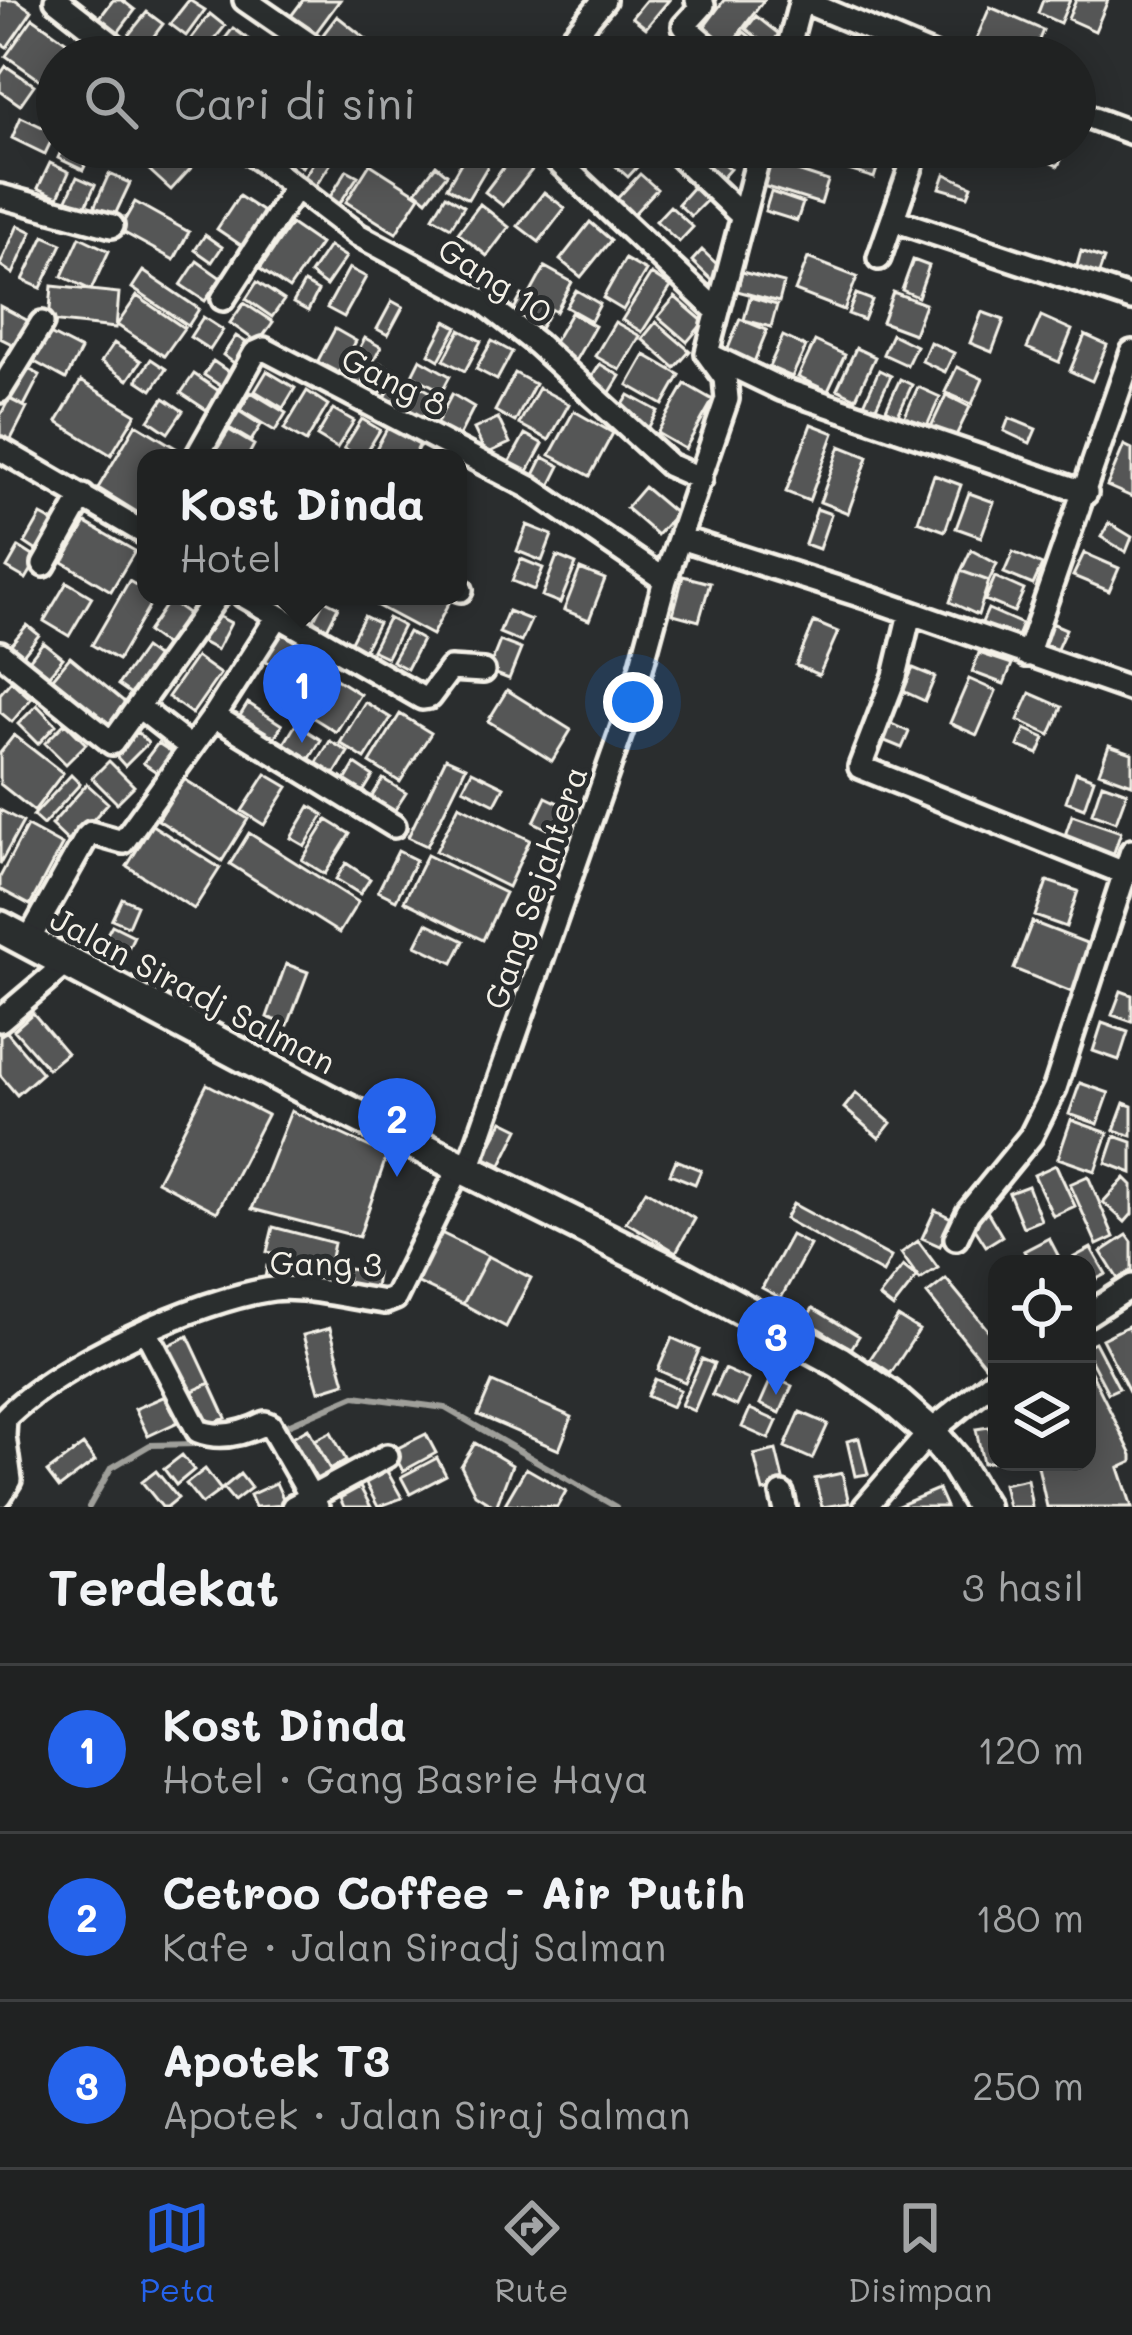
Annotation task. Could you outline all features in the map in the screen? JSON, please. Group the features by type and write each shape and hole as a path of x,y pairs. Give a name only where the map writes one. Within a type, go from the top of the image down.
{"street":[{"path":"56,0 102,36"},
{"path":"245,0 297,36"},
{"path":"574,36 604,0"},
{"path":"696,36 684,26 703,5 697,0"},
{"path":"792,36 801,0 886,36"},
{"path":"1096,120 1132,133"},
{"name":"Gang 10","path":"270,168 358,235 500,314 669,465 701,479"},
{"path":"565,168 716,309"},
{"path":"692,168 742,216"},
{"path":"755,168 706,353 768,384 1086,493"},
{"path":"879,258 911,168"},
{"path":"223,299 295,188"},
{"path":"0,196 112,226"},
{"path":"894,220 1132,299"},
{"path":"0,392 42,323"},
{"name":"Gang 8","path":"202,449 255,353 264,349 383,414 461,449"},
{"path":"1027,655 1132,352"},
{"name":"Gang Sejahtera","path":"464,1168 632,701 665,580 727,399 724,378 706,353"},
{"path":"0,449 137,528"},
{"name":"Gang 8","path":"467,452 530,487 665,580"},
{"path":"44,565 83,496"},
{"path":"680,538 1132,689"},
{"path":"0,653 112,743 211,605"},
{"path":"259,605 422,698 429,697 450,669 483,671"},
{"path":"910,613 895,676 860,767 1128,862 1046,1107 1019,1152 968,1213 956,1238"},
{"path":"14,935 91,833 123,842 214,716 278,616"},
{"path":"140,708 190,747"},
{"path":"214,716 394,826"},
{"name":"Jalan Siradj Salman","path":"14,935 680,1275 839,1362 930,1432 982,1507"},
{"path":"0,1020 67,963"},
{"name":"Gang 3","path":"3,1421 52,1381 146,1331 224,1300 277,1288 385,1302 395,1298 464,1168"},
{"path":"1096,1309 1132,1286"},
{"path":"146,1331 198,1431 245,1432 263,1423 275,1433 307,1504 387,1456"},
{"path":"866,1507 930,1432 988,1385"},
{"path":"0,1496 10,1480 3,1421"}],"building":[{"path":"0,0 16,0 32,11 7,47 0,43"},
{"path":"113,0 122,0 135,10 116,36 95,24"},
{"path":"189,0 205,10 186,36 170,24"},
{"path":"303,0 340,0 315,34 291,16"},
{"path":"646,0 669,0 646,28 632,17"},
{"path":"724,0 764,0 737,36 708,36 701,31"},
{"path":"1043,0 1070,0 1060,23 1038,13"},
{"path":"1076,0 1108,0 1095,31 1068,19"},
{"path":"990,7 1043,30 1041,36 978,36"},
{"path":"147,12 163,24 154,36 128,36"},
{"path":"210,14 225,26 217,36 193,36"},
{"path":"337,16 362,36 322,36"},
{"path":"756,16 779,34 755,36 746,29"},
{"path":"33,18 58,36 36,36 36,77 6,56"},
{"path":"6,66 34,85 20,105 0,91 0,75"},
{"path":"21,117 36,124 36,150 12,138"},
{"path":"48,168 69,172 58,197 38,188"},
{"path":"147,168 191,168 171,190"},
{"path":"310,168 328,168 315,187 303,179"},
{"path":"367,168 376,168 420,196 396,233 346,202"},
{"path":"434,168 447,174 427,200 416,191"},
{"path":"458,168 486,168 468,199 447,187"},
{"path":"503,168 532,170 503,206 485,192"},
{"path":"696,168 730,169 716,185"},
{"path":"768,168 788,168 828,181 821,204 763,186"},
{"path":"842,168 877,168 874,178"},
{"path":"347,170 358,176 338,206 328,200"},
{"path":"109,174 130,183 113,219 93,210"},
{"path":"640,174 657,189 631,217 614,202"},
{"path":"945,174 972,186 968,196 940,188"},
{"path":"77,177 95,185 85,208 67,199"},
{"path":"694,186 708,199 691,216 678,204"},
{"path":"544,192 565,208 539,242 518,226"},
{"path":"771,192 803,203 797,221 765,211"},
{"path":"446,195 464,206 451,227 433,217"},
{"path":"239,196 274,219 251,252 217,229"},
{"path":"135,202 189,232 174,260 119,230"},
{"path":"480,204 509,227 487,256 458,233"},
{"path":"670,206 693,227 679,242 656,221"},
{"path":"590,222 611,240 581,277 560,260"},
{"path":"291,224 320,244 289,289 260,269"},
{"path":"18,225 32,232 13,274 0,265"},
{"path":"205,235 222,247 212,262 195,250"},
{"path":"44,236 62,244 41,288 23,280"},
{"path":"80,237 109,251 91,290 62,276"},
{"path":"329,246 346,257 326,286 310,274"},
{"path":"702,250 722,269 712,280 692,261"},
{"path":"1081,251 1104,259 1096,282 1075,273"},
{"path":"808,258 857,277 844,310 795,291"},
{"path":"625,259 646,271 623,310 603,298"},
{"path":"913,260 929,266 918,297 902,290"},
{"path":"197,261 221,278 205,301 181,285"},
{"path":"545,267 572,282 556,312 529,296"},
{"path":"349,268 366,277 344,317 327,308"},
{"path":"143,271 199,309 188,326 132,288"},
{"path":"742,272 784,283 779,302 737,291"},
{"path":"651,274 671,287 642,332 622,320"},
{"path":"257,282 284,300 272,317 246,299"},
{"path":"304,283 318,291 308,311 293,303"},
{"path":"52,286 119,293 116,328 49,321"},
{"path":"576,290 600,304 591,321 566,307"},
{"path":"893,292 925,304 914,334 882,322"},
{"path":"856,294 872,300 864,320 848,314"},
{"path":"522,295 550,311 537,334 509,318"},
{"path":"137,296 184,328 164,356 117,325"},
{"path":"675,297 704,322 687,342 658,317"},
{"path":"750,297 777,305 771,327 744,320"},
{"path":"392,301 403,307 388,335 377,329"},
{"path":"244,303 273,322 258,343 230,323"},
{"path":"0,306 34,324 22,349 0,338"},
{"path":"982,312 1004,320 992,352 970,343"},
{"path":"571,313 595,326 574,363 550,349"},
{"path":"1041,316 1072,330 1059,362 1027,348"},
{"path":"203,317 223,330 210,350 190,337"},
{"path":"740,319 767,330 754,362 727,351"},
{"path":"446,321 457,327 439,360 429,354"},
{"path":"615,322 640,336 620,370 595,356"},
{"path":"656,322 690,351 675,368 642,339"},
{"path":"335,329 356,341 335,380 314,368"},
{"path":"460,330 481,341 465,371 444,360"},
{"path":"46,332 81,350 66,379 31,360"},
{"path":"892,334 916,346 907,365 883,354"},
{"path":"1085,335 1107,345 1092,381 1070,371"},
{"path":"236,336 256,349 242,369 223,355"},
{"path":"783,336 806,347 792,377 769,367"},
{"path":"365,338 381,347 358,391 341,382"},
{"path":"492,341 512,352 497,380 476,369"},
{"path":"815,341 845,355 828,391 798,377"},
{"path":"930,342 954,353 945,372 922,361"},
{"path":"114,343 141,361 128,380 101,362"},
{"path":"856,348 875,357 856,398 837,389"},
{"path":"645,355 680,375 663,405 628,385"},
{"path":"151,359 166,369 152,390 137,380"},
{"path":"420,359 450,376 442,391 412,375"},
{"path":"213,361 236,377 227,390 204,375"},
{"path":"380,363 393,370 378,398 365,391"},
{"path":"600,364 620,376 609,394 589,382"},
{"path":"24,367 40,375 24,406 8,398"},
{"path":"957,367 983,379 972,404 945,392"},
{"path":"879,370 891,376 875,409 864,404"},
{"path":"267,371 295,388 283,408 255,391"},
{"path":"515,373 535,384 515,422 495,411"},
{"path":"194,374 229,398 217,417 181,393"},
{"path":"397,375 415,385 400,413 382,403"},
{"path":"900,379 912,385 898,415 886,409"},
{"path":"81,381 136,414 111,455 57,422"},
{"path":"416,384 436,395 420,424 400,413"},
{"path":"685,384 713,400 685,449 657,433"},
{"path":"918,387 940,397 926,428 904,418"},
{"path":"539,388 569,404 549,440 519,424"},
{"path":"307,391 328,405 306,442 284,429"},
{"path":"251,392 286,413 275,431 240,410"},
{"path":"452,394 474,407 457,440 434,428"},
{"path":"629,395 658,411 647,430 618,413"},
{"path":"946,395 970,407 952,444 928,433"},
{"path":"164,398 183,411 168,433 149,420"},
{"path":"9,399 27,408 7,447 0,444 0,416"},
{"path":"333,409 354,421 337,448 317,436"},
{"path":"239,411 261,425 251,441 229,428"},
{"path":"574,411 613,433 590,476 550,455"},
{"path":"498,418 510,443 486,454 474,429"},
{"path":"1009,418 1036,429 1030,443 1004,431"},
{"path":"362,419 380,430 368,449 344,448"},
{"path":"390,423 422,440 418,449 376,449"},
{"path":"136,424 177,449 137,449 137,512 98,488"},
{"path":"811,424 834,433 809,501 786,492"},
{"path":"229,430 254,445 252,449 217,449"},
{"path":"525,434 543,444 527,473 509,463"},
{"path":"1124,445 1132,449 1132,497 1107,486"},
{"path":"840,446 868,457 848,513 820,502"},
{"path":"543,457 560,466 550,486 533,477"},
{"path":"934,475 961,485 945,531 918,521"},
{"path":"644,487 676,514 657,535 626,508"},
{"path":"969,493 994,502 981,537 956,528"},
{"path":"817,509 831,514 819,549 805,544"},
{"path":"41,515 54,522 37,551 25,543"},
{"path":"86,523 135,551 111,591 63,562"},
{"path":"1109,523 1132,537 1126,552 1101,537"},
{"path":"527,525 552,535 542,561 517,551"},
{"path":"19,547 38,559 26,579 7,568"},
{"path":"971,550 997,564 989,581 961,571"},
{"path":"1013,552 1042,565 1033,585 1004,573"},
{"path":"1084,553 1119,568 1109,591 1073,576"},
{"path":"557,556 576,564 560,603 542,596"},
{"path":"521,559 543,568 534,590 512,581"},
{"path":"580,569 605,579 589,620 564,610"},
{"path":"961,571 989,581 978,615 950,602"},
{"path":"683,576 710,583 699,621 673,614"},
{"path":"995,577 1024,590 1014,612 985,600"},
{"path":"129,581 137,586 137,605 150,605 118,660 92,645"},
{"path":"67,582 92,597 69,636 44,621"},
{"path":"166,605 176,605 193,617 170,649 147,632"},
{"path":"321,605 338,607 325,633 311,625"},
{"path":"376,605 448,605 432,635"},
{"path":"988,609 1022,624 1015,642 980,627"},
{"path":"508,611 531,620 521,642 499,633"},
{"path":"214,614 231,623 217,650 200,641"},
{"path":"364,616 378,623 361,656 347,649"},
{"path":"388,618 403,626 387,657 372,650"},
{"path":"1047,621 1066,629 1056,651 1038,643"},
{"path":"814,622 838,632 819,675 796,665"},
{"path":"27,625 39,635 18,661 6,650"},
{"path":"277,631 297,642 283,670 262,659"},
{"path":"408,632 422,640 407,669 392,661"},
{"path":"500,641 521,649 509,679 488,671"},
{"path":"43,642 63,658 44,681 25,665"},
{"path":"144,648 167,665 141,701 118,685"},
{"path":"979,653 1012,664 1004,684 972,672"},
{"path":"70,657 133,709 111,737 47,685"},
{"path":"196,657 220,674 192,714 168,697"},
{"path":"299,657 318,669 295,706 276,694"},
{"path":"913,668 935,677 925,701 903,691"},
{"path":"328,674 360,694 336,732 304,712"},
{"path":"969,679 996,691 977,735 950,723"},
{"path":"11,681 31,699 12,722 0,712 0,694"},
{"path":"507,690 571,730 552,761 488,721"},
{"path":"1030,693 1062,707 1050,735 1018,720"},
{"path":"365,702 391,718 365,759 340,743"},
{"path":"248,703 282,725 273,740 238,719"},
{"path":"37,705 56,725 38,744 18,724"},
{"path":"400,714 431,733 400,782 370,763"},
{"path":"883,720 909,732 902,748 875,737"},
{"path":"65,723 86,744 66,764 45,743"},
{"path":"296,724 321,740 307,763 282,747"},
{"path":"1025,729 1045,738 1038,754 1018,746"},
{"path":"137,732 148,743 125,766 115,755"},
{"path":"14,735 63,773 34,811 0,784 0,753"},
{"path":"330,741 348,752 331,780 313,769"},
{"path":"158,743 173,753 158,773 143,763"},
{"path":"1109,745 1132,753 1132,784 1099,772"},
{"path":"446,758 466,767 427,846 408,837"},
{"path":"109,761 134,786 117,803 92,778"},
{"path":"355,764 373,776 357,802 339,791"},
{"path":"472,771 504,787 495,804 463,788"},
{"path":"1076,772 1094,779 1084,808 1066,801"},
{"path":"266,774 288,787 264,825 242,811"},
{"path":"71,775 80,784 43,825 33,816"},
{"path":"184,779 248,819 222,861 158,820"},
{"path":"383,779 406,793 393,813 371,798"},
{"path":"1102,783 1127,792 1116,822 1092,813"},
{"path":"87,784 108,803 71,844 51,825"},
{"path":"546,797 569,808 556,833 534,822"},
{"path":"459,805 530,840 508,887 436,851"},
{"path":"310,806 324,815 305,846 291,838"},
{"path":"0,810 23,822 0,864"},
{"path":"1072,815 1121,832 1111,861 1062,844"},
{"path":"327,820 350,834 325,874 302,860"},
{"path":"152,825 220,868 194,909 127,866"},
{"path":"27,826 62,845 30,905 0,889 0,877"},
{"path":"249,833 358,902 339,933 230,864"},
{"path":"398,851 416,860 396,900 378,891"},
{"path":"427,855 505,893 483,940 404,901"},
{"path":"346,863 370,879 360,894 336,879"},
{"path":"1047,881 1078,891 1066,927 1035,916"},
{"path":"122,898 137,905 128,926 112,919"},
{"path":"1032,922 1092,945 1074,993 1014,969"},
{"path":"427,923 464,941 453,963 416,945"},
{"path":"112,925 134,936 125,955 102,943"},
{"path":"286,964 308,972 288,1025 267,1017"},
{"path":"1121,991 1132,995 1132,1022 1112,1015"},
{"path":"33,1013 67,1053 48,1069 14,1030"},
{"path":"1102,1023 1128,1032 1119,1060 1093,1051"},
{"path":"6,1031 42,1073 17,1095 0,1075 0,1036"},
{"path":"1080,1083 1109,1093 1098,1124 1069,1114"},
{"path":"207,1084 267,1115 217,1212 157,1181"},
{"path":"856,1093 891,1123 879,1138 844,1108"},
{"path":"1124,1103 1132,1106 1132,1136 1114,1130"},
{"path":"291,1111 387,1155 359,1237 252,1209"},
{"path":"1071,1120 1108,1133 1095,1171 1058,1158"},
{"path":"503,1121 519,1129 501,1165 484,1157"},
{"path":"1115,1136 1132,1142 1132,1173 1106,1163"},
{"path":"676,1160 701,1170 695,1184 670,1174"},
{"path":"1056,1165 1075,1206 1053,1216 1034,1175"},
{"path":"1088,1176 1114,1237 1097,1245 1070,1184"},
{"path":"1125,1178 1132,1185 1132,1214 1125,1222 1103,1202"},
{"path":"1028,1186 1041,1220 1023,1227 1009,1193"},
{"path":"646,1190 695,1219 676,1252 626,1222"},
{"path":"793,1204 891,1257 883,1273 785,1219"},
{"path":"935,1210 953,1219 940,1246 922,1238"},
{"path":"987,1211 1002,1236 986,1246 970,1221"},
{"path":"273,1227 334,1243 329,1267 267,1252"},
{"path":"437,1231 488,1256 463,1304 412,1280"},
{"path":"791,1235 810,1245 781,1298 762,1288"},
{"path":"1127,1235 1132,1242 1132,1270 1118,1279 1101,1252"},
{"path":"1049,1238 1058,1255 1026,1255 1024,1251"},
{"path":"918,1241 938,1268 920,1280 901,1253"},
{"path":"488,1256 531,1278 506,1327 463,1304"},
{"path":"1096,1257 1106,1274 1096,1279"},
{"path":"267,1266 346,1278 343,1297 264,1284"},
{"path":"903,1266 917,1277 893,1308 879,1297"},
{"path":"348,1269 377,1273 374,1297 345,1293"},
{"path":"946,1279 988,1330 988,1369 927,1294"},
{"path":"813,1308 859,1336 851,1349 805,1320"},
{"path":"898,1317 919,1330 891,1373 870,1359"},
{"path":"1128,1326 1132,1333 1132,1397 1102,1339"},
{"path":"330,1328 345,1383 319,1391 303,1335"},
{"path":"188,1336 210,1383 182,1396 161,1349"},
{"path":"672,1338 699,1350 685,1382 658,1370"},
{"path":"1096,1344 1119,1388 1108,1393 1096,1370"},
{"path":"702,1359 714,1364 694,1411 681,1405"},
{"path":"724,1369 749,1380 737,1406 712,1395"},
{"path":"772,1377 792,1386 780,1413 760,1404"},
{"path":"655,1379 680,1390 672,1407 647,1396"},
{"path":"492,1382 572,1417 559,1450 478,1415"},
{"path":"1096,1382 1132,1455 1132,1462 1119,1468 1132,1507 1047,1507 1039,1471 1096,1471"},
{"path":"210,1383 226,1418 199,1429 182,1396"},
{"path":"170,1394 182,1420 148,1436 135,1409"},
{"path":"750,1409 777,1421 769,1439 742,1427"},
{"path":"800,1412 828,1424 812,1459 785,1447"},
{"path":"988,1427 988,1462 983,1463 976,1429"},
{"path":"308,1428 334,1477 310,1490 284,1442"},
{"path":"331,1432 346,1460 330,1469 315,1440"},
{"path":"426,1434 436,1453 403,1471 392,1451"},
{"path":"859,1438 868,1474 855,1476 847,1441"},
{"path":"475,1443 512,1465 496,1507 475,1494 461,1466"},
{"path":"83,1445 95,1461 59,1488 47,1472"},
{"path":"776,1450 785,1487 763,1492 754,1455"},
{"path":"182,1455 194,1470 176,1485 164,1469"},
{"path":"437,1458 446,1475 410,1494 401,1477"},
{"path":"526,1468 566,1491 557,1507 505,1504"},
{"path":"205,1469 221,1490 202,1504 186,1484"},
{"path":"156,1471 178,1498 167,1507 142,1482"},
{"path":"387,1471 402,1498 378,1507 365,1482"},
{"path":"842,1473 849,1503 822,1507 815,1479"},
{"path":"240,1474 251,1488 234,1501 223,1488"},
{"path":"1027,1479 1032,1507 1008,1507 1003,1484"},
{"path":"276,1483 286,1505 255,1507 250,1495"},
{"path":"360,1487 371,1507 344,1507 340,1498"},
{"path":"938,1489 946,1507 896,1507"}],"waterway":[{"path":"89,1507 111,1468 150,1445 246,1443 355,1396 445,1408 616,1507"}],"place":[{"name":"Kost Dinda","path":"302,743"},
{"name":"Cetroo Coffee - Air Putih","path":"397,1177"},
{"name":"Apotek T3","path":"776,1395"}]}
